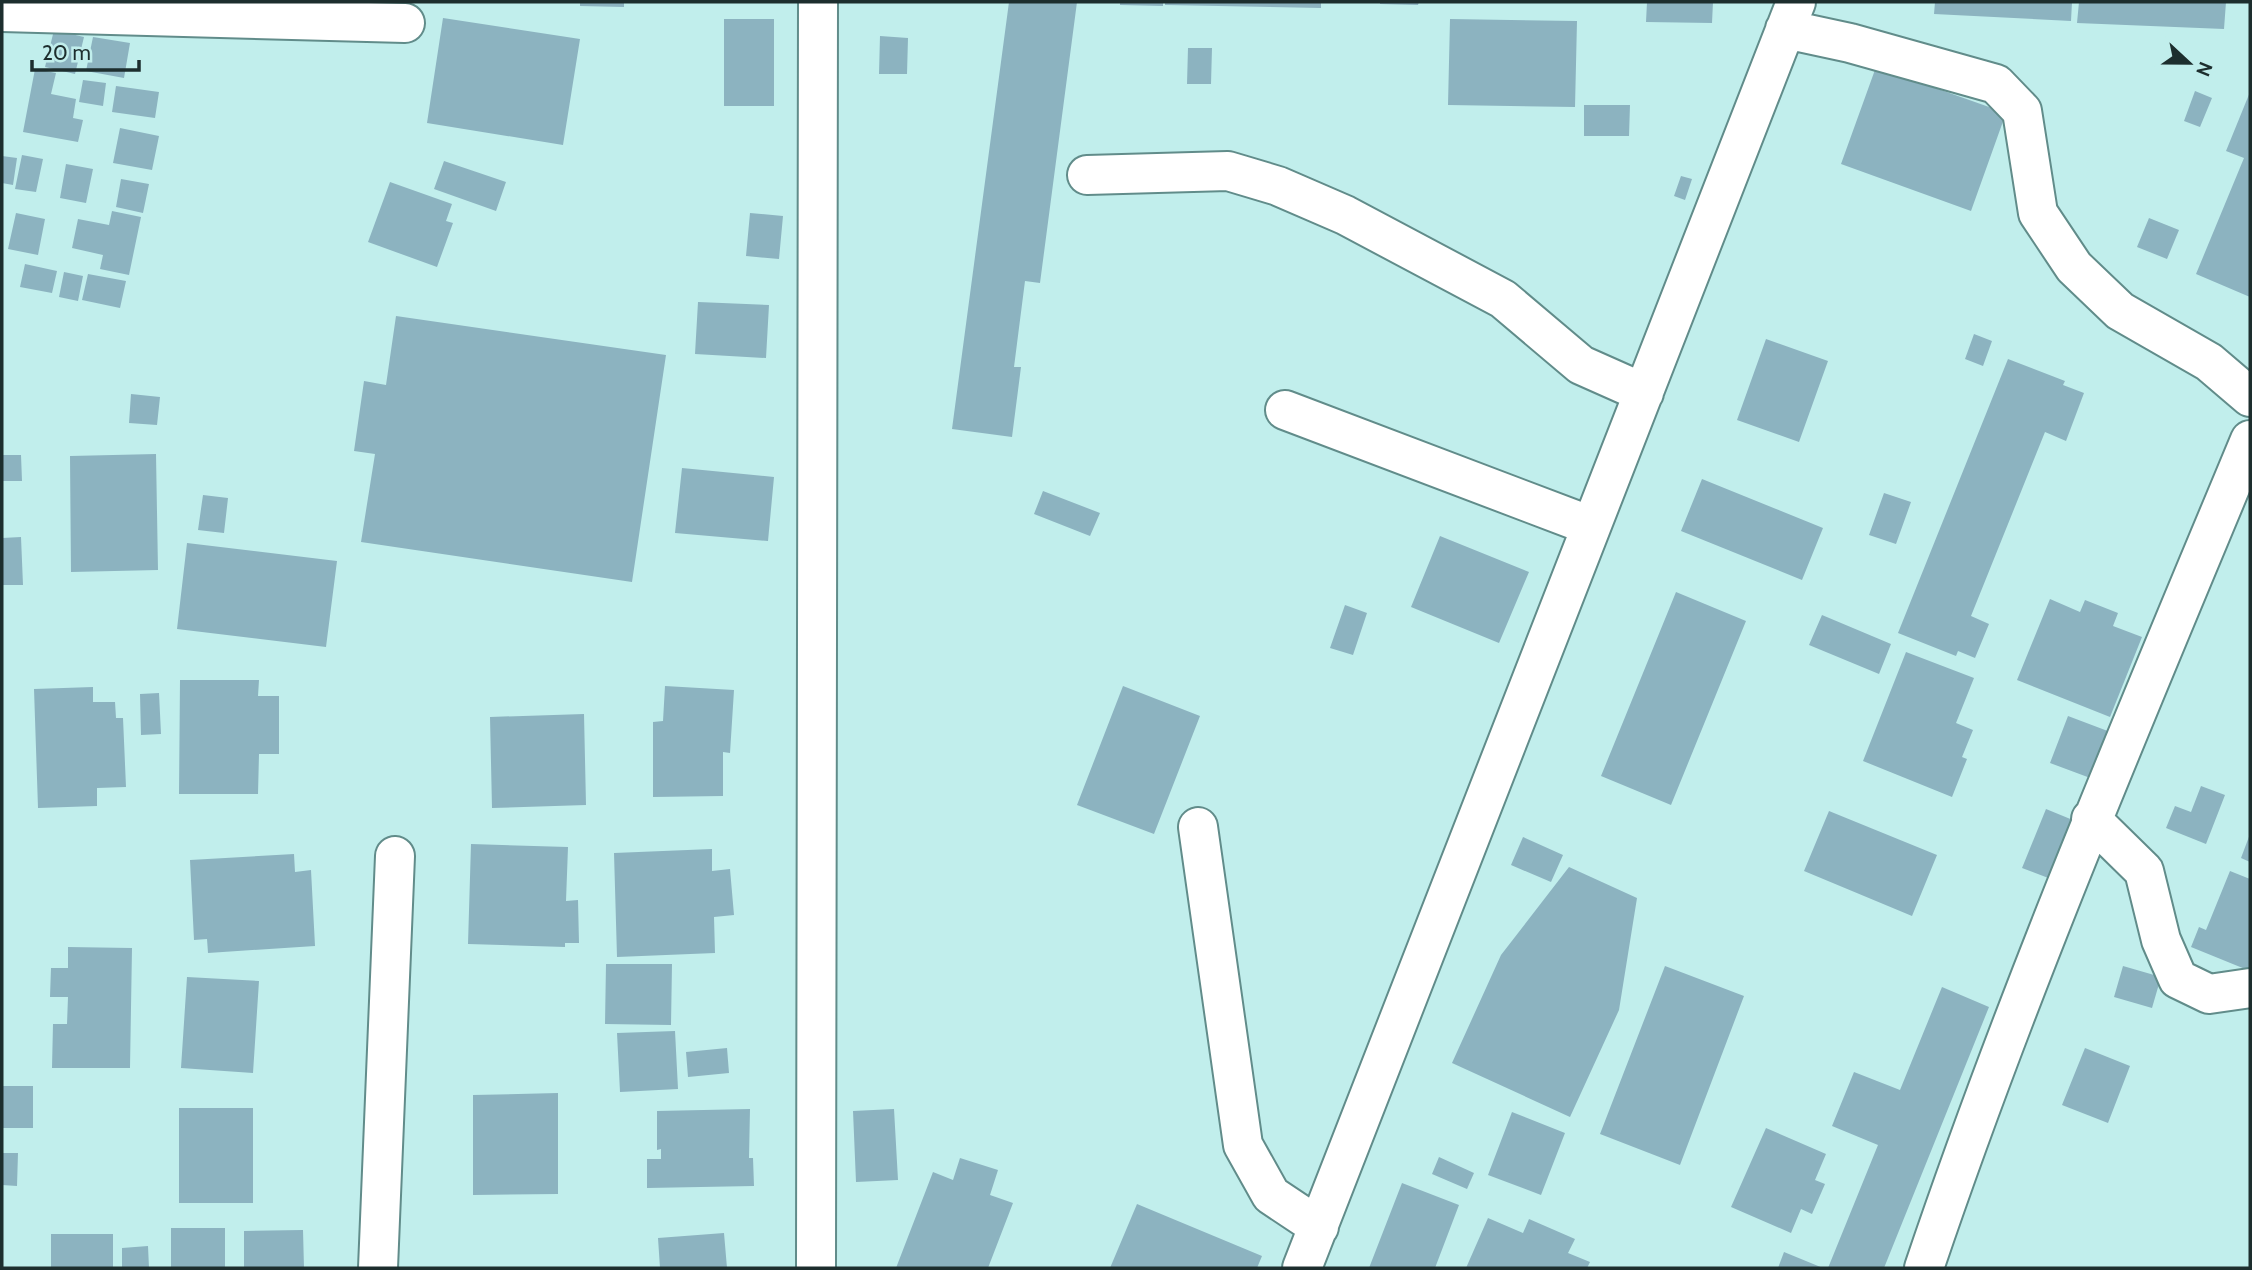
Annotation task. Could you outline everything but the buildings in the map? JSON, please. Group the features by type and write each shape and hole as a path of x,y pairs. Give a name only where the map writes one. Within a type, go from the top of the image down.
{"street":[{"path":"816,1268 818,2"},
{"path":"2,12 405,23"},
{"path":"1302,1268 1791,15 1850,43 1996,84 2022,111 2038,213 2074,267 2120,311 2209,362 2250,397"},
{"path":"1087,175 1228,171 1278,186 1345,215 1503,299 1581,365 1644,393"},
{"path":"1285,410 1591,526"},
{"path":"1924,1268 2091,819 2250,440"},
{"path":"2091,819 2144,871 2161,940 2178,979 2209,993 2250,988"},
{"path":"1198,827 1243,1145 1271,1195 1319,1227"},
{"path":"378,1268 395,856"}]}
